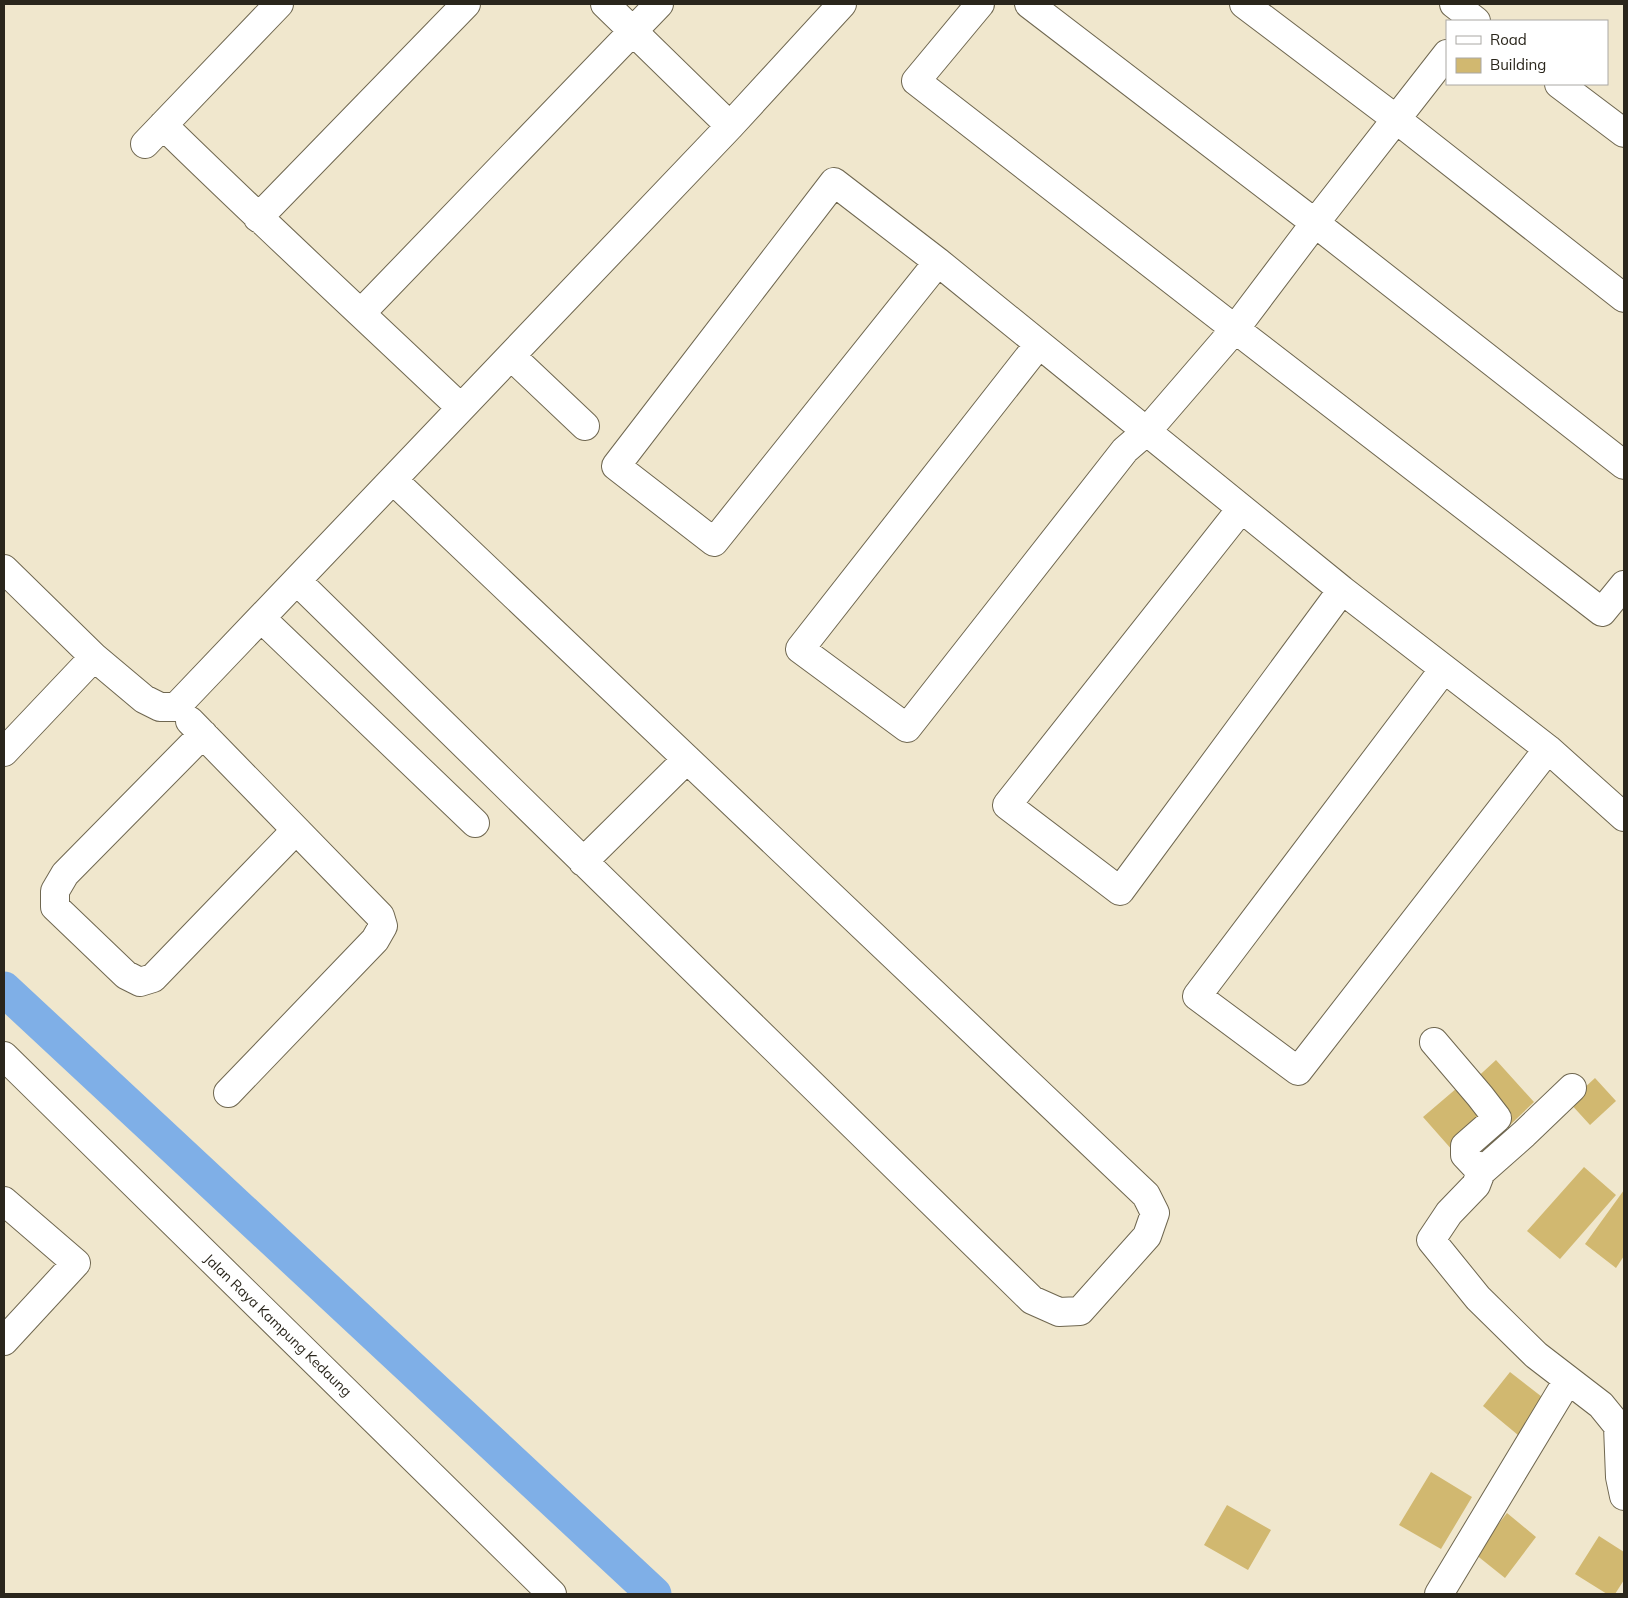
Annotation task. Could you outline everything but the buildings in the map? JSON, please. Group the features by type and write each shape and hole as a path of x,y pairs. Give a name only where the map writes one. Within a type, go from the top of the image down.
{"street":[{"path":"279,4 154,134 258,218 462,408"},
{"path":"258,218 466,4"},
{"path":"605,4 634,30 730,126"},
{"path":"361,313 659,4"},
{"path":"176,707 730,126 842,4"},
{"path":"980,4 916,81 1602,612 1624,585"},
{"path":"1028,4 1315,223 1624,465"},
{"path":"1244,4 1396,119 1624,298"},
{"path":"1039,344 800,649 907,728 1125,450 1147,431 1235,329 1446,55"},
{"path":"1560,85 1624,133"},
{"path":"938,262 714,542 616,466 834,182 938,262 1342,590 1548,749 1624,817"},
{"path":"511,356 585,426"},
{"path":"297,581 1032,1300 1059,1312 1080,1311 1147,1236 1154,1213 1146,1195 393,480"},
{"path":"1241,509 1007,805 1120,891 1342,590"},
{"path":"4,569 94,657 144,699 160,707 176,707 380,916 383,926 375,940 228,1093"},
{"path":"261,618 475,823"},
{"path":"4,752 94,657"},
{"path":"1444,668 1198,996 1298,1071 1548,749"},
{"path":"203,734 65,874 55,891 55,907 126,975 140,982 153,978 296,830"},
{"path":"583,862 687,759"},
{"path":"1434,1042 1497,1118 1464,1146 1465,1155 1481,1172"},
{"name":"Jalan Raya Kampung Kedaung","path":"4,1056 552,1594"},
{"path":"1572,1088 1481,1172 1476,1185 1449,1213 1431,1240 1478,1298 1536,1355 1621,1420 1620,1476 1624,1496"},
{"path":"4,1201 76,1263 4,1341"},
{"path":"1439,1594 1568,1380"}],"waterway":[{"path":"4,989 654,1594"}]}
